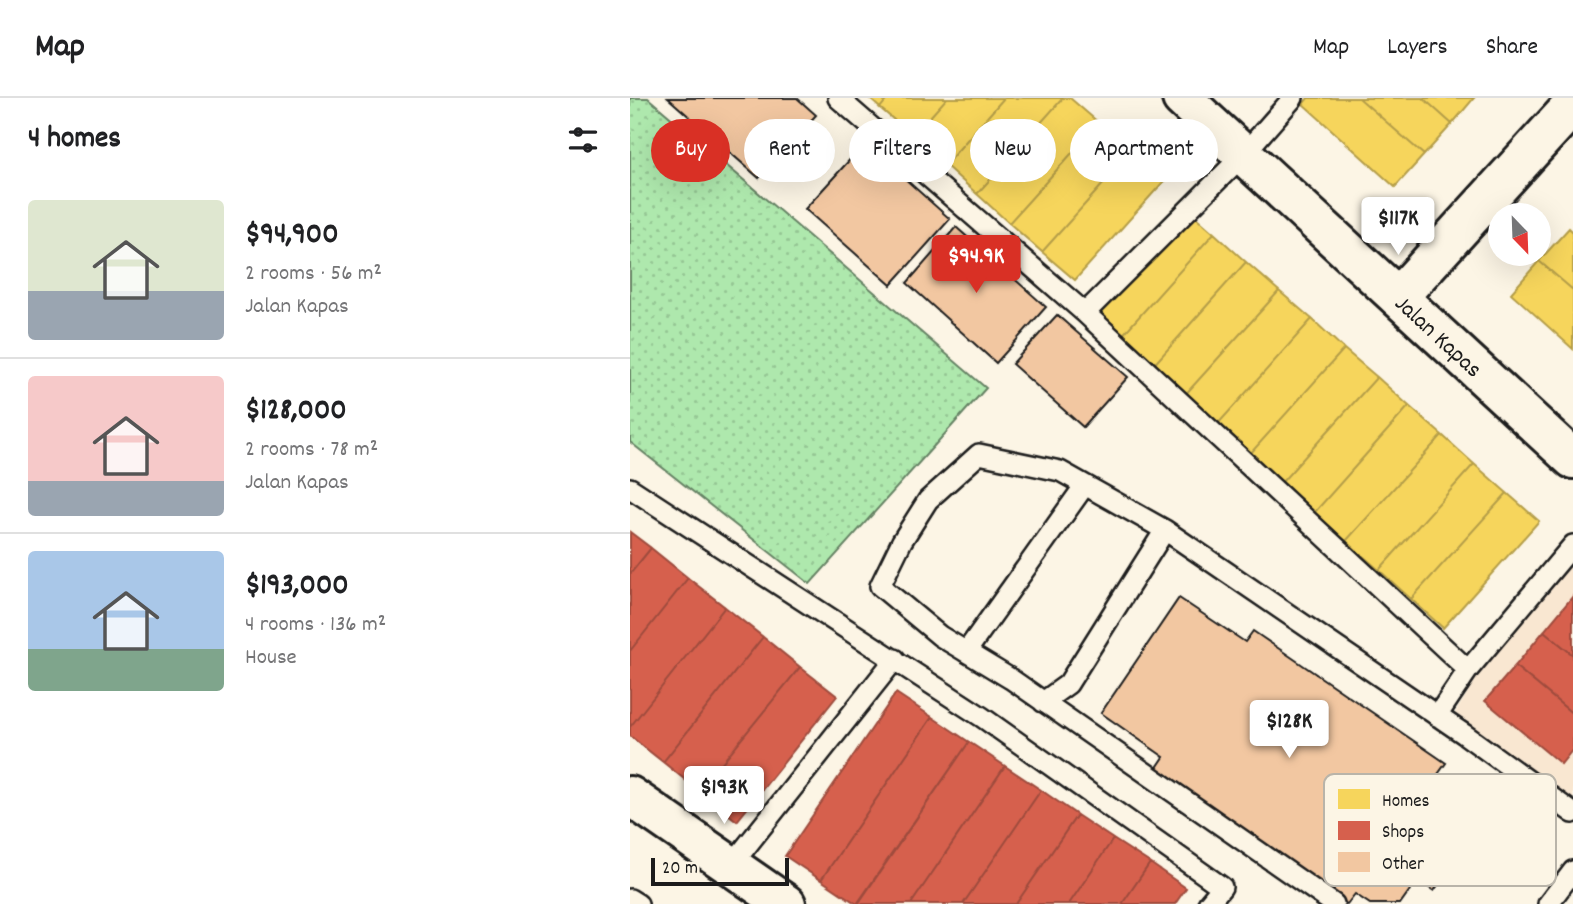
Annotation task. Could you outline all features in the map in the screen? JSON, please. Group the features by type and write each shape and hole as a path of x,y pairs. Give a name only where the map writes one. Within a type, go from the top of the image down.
{"street":[{"name":"Jalan Kapas","path":"1182,98 1572,457"},
{"path":"1398,298 1573,105"},
{"path":"630,796 755,890"}],"lane":[{"path":"838,98 1085,313 1468,670"},
{"path":"1085,313 1243,155 1293,98"},
{"path":"1335,904 1043,702 940,636 880,586 902,541 928,500 979,454 1060,471 1165,530 1518,774"},
{"path":"966,652 1085,485"},
{"path":"630,488 982,717 1222,887 1208,904"},
{"path":"1043,702 1068,684 1165,530"},
{"path":"1437,716 1468,670 1573,545"},
{"path":"755,890 895,659"},
{"path":"1556,801 1573,813"},
{"path":"1548,904 1573,871"},
{"path":"630,899 638,904"}],"shaded area":[{"path":"1573,562 1573,800 1556,788 1556,774 1537,774 1454,715 1479,674"}],"green space":[{"path":"630,98 648,98 672,119 651,119 651,182 730,182 730,168 986,388 810,584 630,442"}],"building: Homes":[{"path":"869,98 888,98 880,108"},
{"path":"888,98 947,98 928,119 893,119 880,108"},
{"path":"947,98 1004,98 986,119 970,119 970,137 956,153 956,119 928,119"},
{"path":"1004,98 1063,98 1044,119 986,119"},
{"path":"1063,98 1070,98 1094,119 1070,119 1070,155 1056,171 1056,119 1044,119"},
{"path":"1308,98 1359,98 1424,155 1395,187 1303,104"},
{"path":"1359,98 1423,98 1452,124 1424,155"},
{"path":"1423,98 1474,98 1452,124"},
{"path":"970,137 970,182 988,182 977,194 956,175 956,153"},
{"path":"1070,155 1070,182 1105,182 1042,252 1009,223 1046,182 1056,182 1056,171"},
{"path":"988,182 1046,182 1009,223 977,194"},
{"path":"1105,182 1163,182 1075,280 1042,252"},
{"path":"1181,204 1214,233 1119,339 1086,310"},
{"path":"1569,228 1573,232 1573,290 1545,266 1551,266 1551,248"},
{"path":"1214,233 1246,262 1151,368 1119,339"},
{"path":"1246,262 1279,291 1183,397 1151,368"},
{"path":"1535,266 1545,266 1573,290 1573,349 1511,293"},
{"path":"1279,291 1312,319 1216,426 1183,397"},
{"path":"1312,319 1344,349 1249,455 1216,426"},
{"path":"1344,349 1377,377 1281,483 1249,455"},
{"path":"1377,377 1409,406 1314,513 1281,483"},
{"path":"1409,406 1442,435 1346,541 1314,513"},
{"path":"1442,435 1474,464 1379,570 1346,541"},
{"path":"1474,464 1507,493 1411,599 1379,570"},
{"path":"1507,493 1539,521 1443,628 1411,599"}],"building: Shops":[{"path":"630,532 651,548 630,574"},
{"path":"651,548 688,578 630,651 630,574"},
{"path":"688,578 725,607 630,727 630,651"},
{"path":"1573,596 1573,655 1544,631"},
{"path":"725,607 763,637 663,762 630,736 630,727"},
{"path":"1544,631 1573,655 1573,714 1515,666"},
{"path":"763,637 800,667 699,791 663,762"},
{"path":"1515,666 1573,714 1573,749 1561,764 1485,701"},
{"path":"800,667 837,696 737,821 699,791"},
{"path":"896,693 932,717 821,880 785,856"},
{"path":"932,717 969,742 857,904 821,880"},
{"path":"969,742 1005,766 911,904 858,904"},
{"path":"1005,766 1041,790 963,904 911,904"},
{"path":"1041,790 1077,815 1016,904 963,904"},
{"path":"1077,815 1113,839 1069,904 1016,904"},
{"path":"1113,839 1150,863 1122,904 1069,904"},
{"path":"1150,863 1186,888 1175,904 1122,904"}],"building: Other":[{"path":"668,98 797,98 816,115 812,119 744,119 744,165 730,153 730,119 692,119"},
{"path":"849,161 849,182 909,182 950,219 891,285 805,209 830,182 835,182 835,176"},
{"path":"956,227 1046,307 996,363 907,283"},
{"path":"1057,315 1128,377 1083,427 1012,364"},
{"path":"1179,598 1245,642 1253,631 1446,763 1438,774 1324,774 1324,886 1413,886 1400,904 1370,904 1355,894 1347,904 1154,772 1164,757 1101,713"}]}
